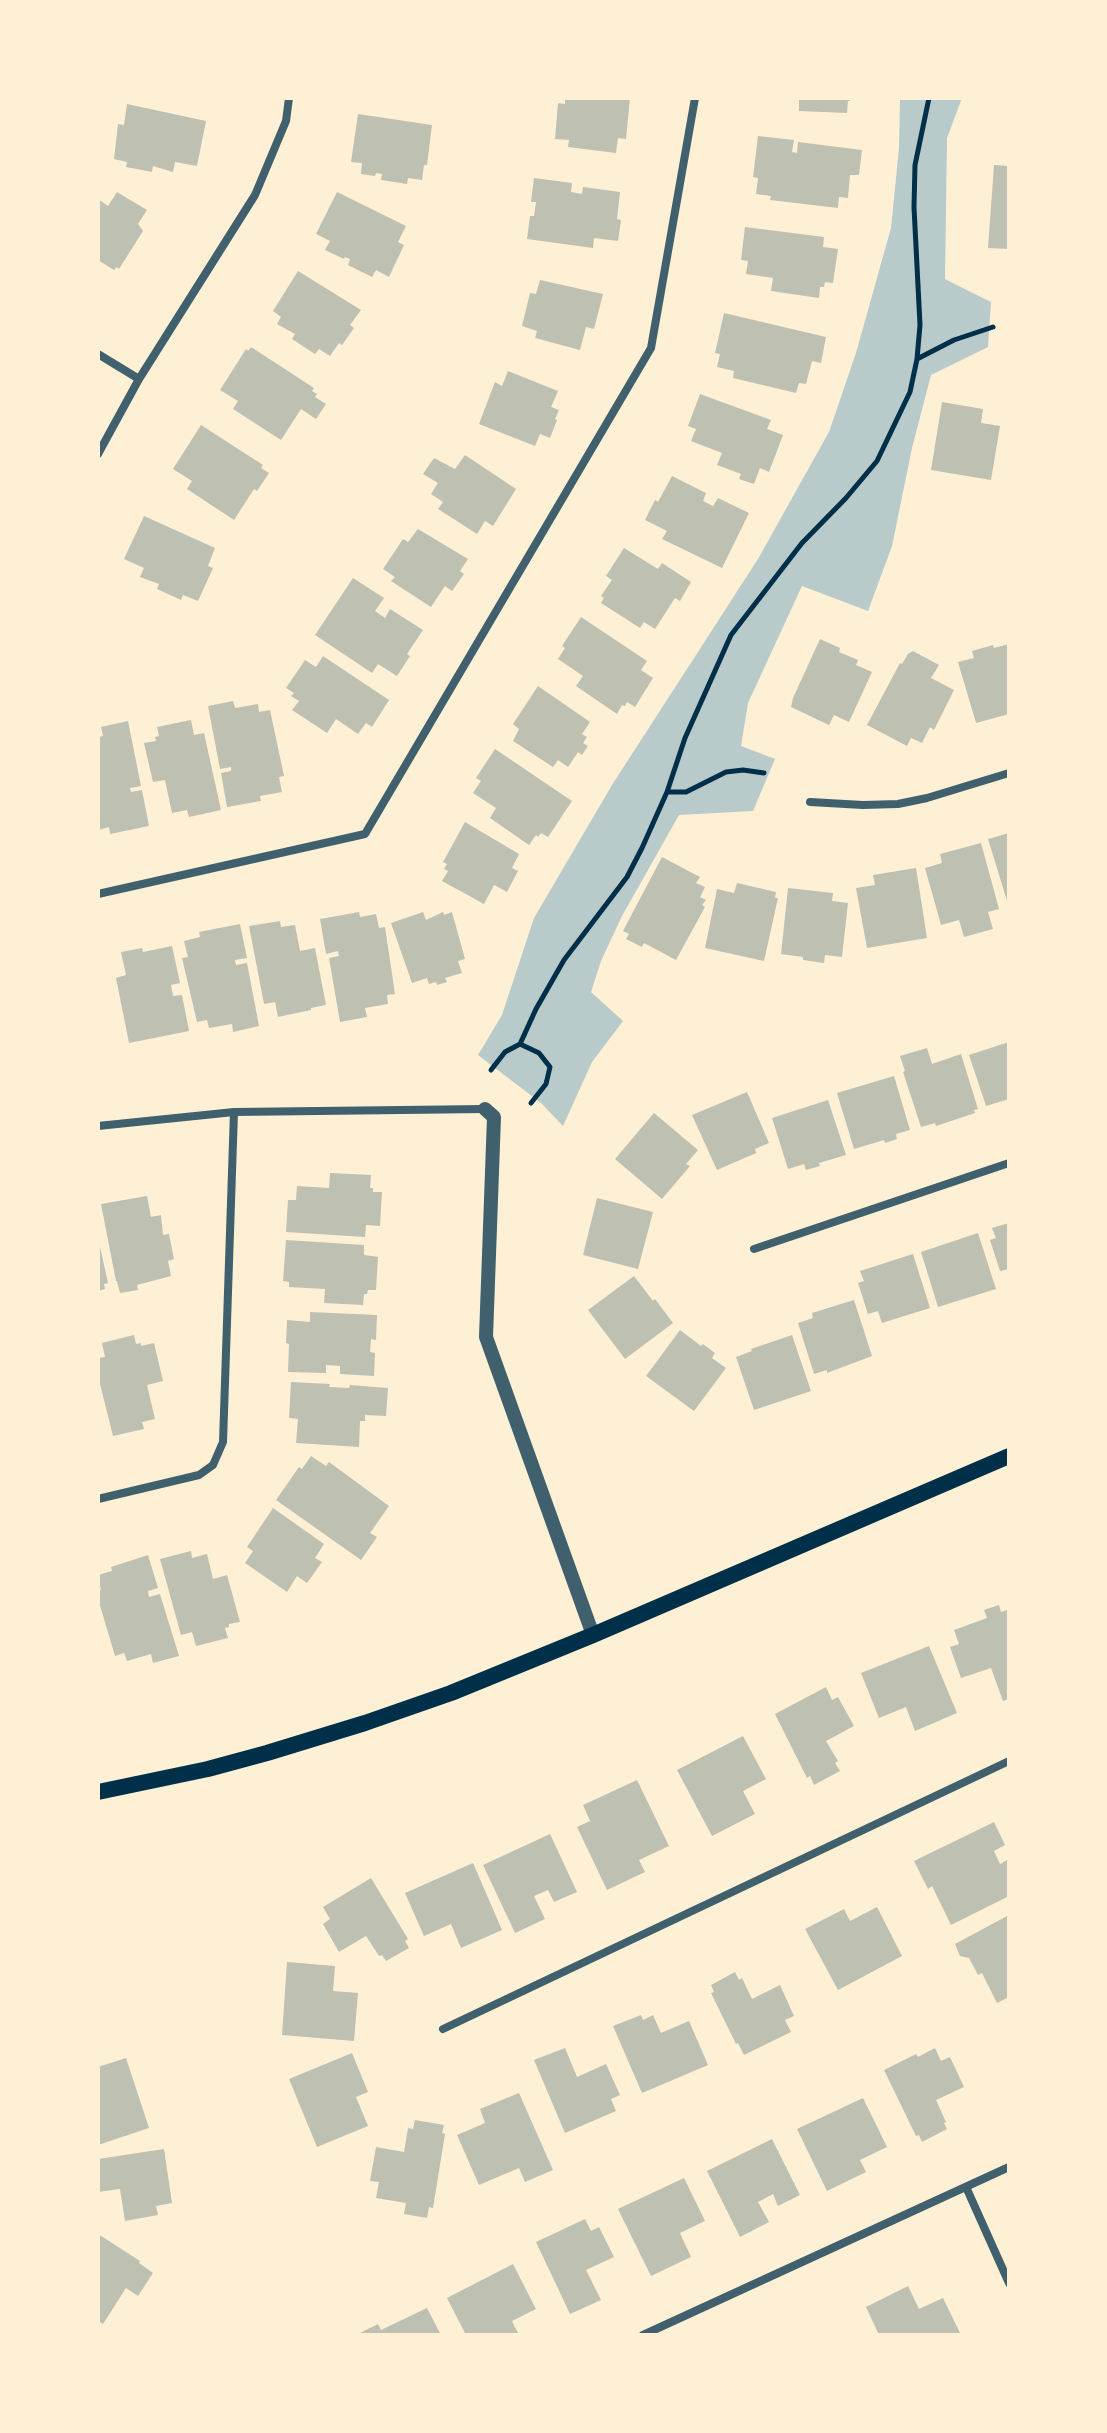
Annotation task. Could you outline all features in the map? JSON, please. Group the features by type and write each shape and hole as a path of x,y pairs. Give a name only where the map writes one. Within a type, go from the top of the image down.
{"main road":[{"path":"98,1792 208,1769 314,1739 451,1693 1009,1456"}],"street":[{"path":"98,454 139,379 255,195 286,121 289,98"},
{"path":"98,894 365,834 651,348 695,98"},
{"path":"98,354 139,379"},
{"path":"810,802 898,804 1009,773"},
{"path":"98,1126 234,1112 485,1109 494,1117 486,1337 593,1635"},
{"path":"98,1499 199,1475 213,1465 223,1442 234,1112"},
{"path":"754,1249 1009,1163"},
{"path":"443,2029 1009,1761"},
{"path":"643,2335 1009,2167"},
{"path":"966,2187 1009,2283"}],"path":[{"path":"491,1070 505,1052 520,1044 564,960 627,877 667,792 685,738 731,635 802,543 877,461 910,392 920,325 915,165 929,98"},
{"path":"917,359 954,340 993,327"},
{"path":"667,792 686,792 726,772 743,770 764,773"},
{"path":"520,1044 539,1053 550,1067 546,1084 531,1103"}],"shaded area":[{"path":"900,98 962,98 947,138 945,279 991,302 988,347 931,375 892,546 868,611 802,586 748,703 741,746 775,759 753,811 679,815 622,916 601,961 591,992 623,1021 592,1062 563,1126 541,1103 478,1055 502,1015 534,918 612,785 758,559 829,432 856,353 891,228 899,148"}],"building":[{"path":"565,98 630,98 626,139 618,138 616,153 568,147 569,140 555,139 558,103 565,104"},
{"path":"799,98 850,98 850,101 847,113 799,111"},
{"path":"127,104 206,121 197,166 175,162 173,172 153,166 152,172 126,167 127,162 114,159 118,124 124,125"},
{"path":"358,114 432,125 422,180 408,178 407,184 381,180 382,174 361,174 362,163 351,162"},
{"path":"758,136 794,140 792,152 797,153 798,142 862,150 859,175 850,175 848,198 839,197 838,208 770,200 771,196 756,194 758,178 753,177"},
{"path":"994,165 1009,166 1009,249 988,248"},
{"path":"534,178 572,183 571,192 582,194 583,187 620,192 618,241 594,238 593,248 527,239 530,216 534,216 536,202 531,202"},
{"path":"117,192 147,210 138,224 143,231 119,269 114,270 98,260 98,199 108,206"},
{"path":"337,192 406,226 398,242 404,245 389,277 376,270 372,277 348,265 350,259 325,250 330,241 316,234"},
{"path":"745,227 824,237 823,247 838,249 833,283 825,282 824,287 820,287 819,298 771,291 773,278 746,274 748,261 741,260"},
{"path":"298,271 361,310 350,325 354,328 330,356 319,349 315,354 292,339 295,334 277,324 281,317 273,311"},
{"path":"540,280 603,294 594,329 586,327 580,350 535,338 537,331 522,326 530,293 536,294"},
{"path":"724,313 826,337 821,363 812,361 806,384 799,383 796,393 733,378 734,371 717,367 720,354 715,353"},
{"path":"251,347 314,388 315,397 326,404 316,419 301,409 281,440 233,409 238,401 220,390 246,349 248,351"},
{"path":"508,371 558,391 551,407 559,410 550,438 540,434 535,446 479,424 495,382 502,386"},
{"path":"700,394 771,420 767,429 783,435 769,472 760,468 754,484 739,479 741,474 717,465 722,453 691,441 696,429 688,426"},
{"path":"942,402 983,409 981,423 1000,426 991,480 931,470"},
{"path":"201,425 263,465 261,468 269,473 257,491 254,489 234,520 187,489 192,481 173,469"},
{"path":"465,455 516,489 493,526 485,521 477,534 438,509 443,502 431,494 438,483 423,474 434,458 455,469"},
{"path":"672,476 706,493 703,501 713,506 718,498 749,513 722,568 662,539 667,531 645,520"},
{"path":"144,516 215,548 208,566 213,568 198,601 183,595 181,600 157,589 159,584 140,577 144,568 124,559"},
{"path":"418,529 468,559 460,571 464,574 452,591 445,586 431,607 391,581 395,577 383,569 403,539 408,542"},
{"path":"624,548 658,569 662,563 691,582 680,601 675,598 655,629 644,622 640,628 601,603 604,598 601,596 612,580 606,576"},
{"path":"353,578 384,598 375,611 385,618 390,609 423,630 397,676 378,664 372,673 315,635"},
{"path":"581,617 647,661 641,670 653,678 635,707 627,702 617,714 576,686 583,676 558,659 565,648 562,646"},
{"path":"820,639 840,648 839,652 858,660 856,665 872,672 849,722 834,715 829,725 791,707"},
{"path":"1009,644 1009,714 976,723 958,662 974,658 972,651"},
{"path":"913,651 939,665 931,678 954,690 934,730 930,727 922,743 911,738 907,746 867,725 900,663"},
{"path":"323,656 389,700 372,727 366,723 358,734 336,719 327,733 292,710 299,701 286,688 305,660 316,667"},
{"path":"538,686 590,722 582,734 587,737 583,743 588,746 582,755 578,752 568,767 558,760 553,767 513,741 519,729 513,724"},
{"path":"233,701 235,708 258,704 259,712 270,710 284,776 279,777 282,792 260,796 261,801 227,807 221,773 231,771 231,767 220,769 208,706"},
{"path":"191,720 194,735 204,733 221,810 189,817 187,810 172,813 165,780 153,782 144,743 156,741 155,737 159,736 157,727"},
{"path":"128,721 141,786 130,788 131,792 142,790 149,826 110,834 109,827 98,830 98,737 103,736 101,727"},
{"path":"495,749 572,801 548,837 541,833 538,837 536,835 529,845 490,818 496,808 473,793 481,781 476,778"},
{"path":"465,822 519,854 512,868 518,871 507,892 494,885 484,904 442,881 448,871 444,869 447,864 443,862"},
{"path":"1009,833 1009,904 1008,904 988,839"},
{"path":"981,843 999,909 988,912 993,929 964,937 959,920 941,925 925,868 942,863 940,854"},
{"path":"662,857 700,877 696,883 705,887 700,897 706,900 702,905 705,907 676,960 644,943 642,947 626,939 629,934 623,931"},
{"path":"916,868 927,938 867,948 856,888 875,885 873,875"},
{"path":"737,883 776,892 775,898 778,898 764,961 705,948 717,889 734,893"},
{"path":"788,888 833,893 832,901 848,903 842,957 825,955 824,963 781,954"},
{"path":"359,912 360,917 376,914 379,928 385,927 395,994 387,995 388,1004 365,1008 367,1017 340,1022 329,958 339,956 338,951 326,954 320,919"},
{"path":"423,912 426,920 443,912 444,915 452,912 465,959 458,961 462,973 445,978 447,982 437,985 436,982 429,984 427,978 412,983 391,923"},
{"path":"280,921 281,927 295,925 300,951 315,948 326,1005 278,1017 275,1002 264,1004 249,926"},
{"path":"240,924 247,958 235,960 236,965 247,963 259,1026 233,1032 232,1024 209,1028 207,1020 197,1022 182,958 188,957 184,941 200,937 199,932"},
{"path":"172,946 180,983 171,985 173,996 182,995 189,1031 129,1043 116,978 126,975 121,952 142,948 143,952"},
{"path":"1009,1042 1009,1099 986,1106 969,1055"},
{"path":"927,1048 932,1064 961,1054 978,1109 974,1110 975,1113 936,1126 935,1123 921,1127 900,1056"},
{"path":"894,1076 910,1130 896,1134 897,1139 854,1149 837,1093"},
{"path":"747,1092 769,1143 755,1149 756,1153 717,1170 692,1115"},
{"path":"828,1100 846,1155 806,1170 804,1164 788,1169 772,1118"},
{"path":"654,1113 698,1150 686,1164 690,1166 662,1199 615,1159"},
{"path":"330,1173 371,1175 370,1188 373,1192 382,1192 380,1226 366,1225 365,1237 286,1232 288,1200 296,1200 297,1186 329,1188"},
{"path":"147,1196 151,1217 161,1215 163,1235 169,1234 174,1259 168,1261 171,1276 137,1285 138,1290 120,1293 101,1204"},
{"path":"597,1198 653,1212 638,1269 583,1255"},
{"path":"1009,1223 1009,1269 1000,1271 990,1240 996,1238 992,1228"},
{"path":"978,1233 996,1289 938,1307 921,1252"},
{"path":"286,1240 364,1245 364,1255 378,1257 376,1290 368,1290 364,1294 363,1305 324,1303 325,1289 289,1287 289,1282 283,1281"},
{"path":"99,1242 108,1283 104,1284 105,1289 98,1291"},
{"path":"913,1254 930,1308 882,1323 878,1311 868,1314 858,1283 864,1281 860,1271"},
{"path":"634,1276 673,1323 625,1359 588,1310"},
{"path":"854,1300 872,1356 827,1373 827,1370 814,1374 798,1323 813,1318 812,1313"},
{"path":"310,1312 377,1315 376,1340 371,1339 370,1352 375,1353 374,1376 340,1374 340,1366 326,1365 326,1373 288,1372 287,1320 310,1322"},
{"path":"680,1330 715,1353 712,1358 726,1368 694,1411 646,1376"},
{"path":"134,1335 136,1344 141,1343 141,1346 154,1343 163,1381 147,1385 155,1419 142,1422 144,1429 113,1436 98,1376 98,1358 105,1357 102,1343"},
{"path":"792,1335 811,1391 754,1410 736,1357"},
{"path":"291,1382 330,1384 329,1387 388,1388 386,1416 365,1415 365,1421 360,1421 359,1447 296,1443 298,1419 289,1418"},
{"path":"311,1456 326,1466 329,1462 389,1506 370,1533 377,1537 361,1560 276,1500 299,1467 302,1469"},
{"path":"273,1508 324,1544 315,1558 322,1562 307,1583 297,1576 287,1592 245,1563 253,1551 247,1547"},
{"path":"191,1551 192,1558 207,1554 213,1579 227,1575 240,1622 225,1628 228,1638 196,1646 192,1632 181,1635 160,1559"},
{"path":"148,1555 158,1588 148,1591 149,1597 160,1594 179,1656 153,1663 151,1654 127,1661 124,1653 115,1656 98,1599 98,1591 101,1590 98,1575 112,1571 111,1567"},
{"path":"999,1605 1001,1612 1007,1610 1009,1617 1009,1699 1003,1701 991,1668 961,1678 950,1647 959,1644 954,1630 987,1618 984,1610"},
{"path":"929,1646 957,1713 915,1731 906,1707 879,1718 861,1673"},
{"path":"826,1687 832,1700 838,1697 854,1726 826,1741 838,1761 835,1763 840,1771 814,1785 810,1776 807,1778 775,1714"},
{"path":"743,1736 766,1779 743,1791 755,1814 712,1836 677,1770"},
{"path":"637,1780 669,1846 639,1860 645,1872 607,1890 577,1827 590,1821 583,1805"},
{"path":"994,1822 1005,1845 994,1851 1000,1864 1009,1859 1009,1896 951,1925 932,1886 928,1889 914,1861"},
{"path":"550,1834 577,1892 554,1902 548,1890 534,1896 545,1919 515,1933 483,1865"},
{"path":"473,1863 502,1930 461,1948 451,1924 424,1936 405,1893"},
{"path":"371,1878 408,1939 405,1941 409,1948 386,1961 366,1936 339,1952 323,1924 330,1919 323,1907"},
{"path":"877,1907 902,1956 838,1990 805,1929 844,1909 850,1921"},
{"path":"1009,1915 1009,1997 997,2003 982,1973 978,1975 969,1958 960,1956 955,1944"},
{"path":"287,1962 335,1966 333,1991 358,1993 354,2041 282,2035"},
{"path":"735,1972 739,1980 742,1978 752,1999 780,1985 794,2016 785,2020 791,2032 744,2055 711,1993 714,1992 711,1985"},
{"path":"641,2015 643,2020 653,2015 661,2033 689,2021 708,2065 642,2093 613,2026"},
{"path":"565,2048 577,2077 606,2064 620,2095 611,2099 616,2111 565,2133 534,2060"},
{"path":"935,2048 941,2061 950,2057 964,2087 936,2100 947,2129 922,2142 919,2135 916,2136 884,2070"},
{"path":"352,2053 368,2092 356,2097 368,2126 317,2147 289,2079"},
{"path":"126,2058 149,2128 98,2145 98,2067"},
{"path":"519,2093 553,2170 525,2182 519,2168 479,2185 457,2135 485,2123 480,2109"},
{"path":"863,2098 887,2147 860,2160 866,2172 827,2191 797,2129"},
{"path":"415,2120 444,2125 433,2208 429,2207 427,2218 404,2214 406,2203 376,2198 379,2182 370,2181 376,2147 404,2152 408,2128 413,2129"},
{"path":"772,2139 800,2195 778,2206 773,2194 758,2202 769,2222 740,2237 707,2171"},
{"path":"164,2149 172,2203 156,2206 158,2215 125,2221 120,2189 98,2192 98,2159"},
{"path":"684,2178 705,2221 680,2233 691,2257 651,2276 618,2209"},
{"path":"585,2219 591,2231 599,2227 614,2257 586,2270 601,2300 570,2314 536,2242"},
{"path":"98,2234 153,2273 138,2296 126,2288 103,2324 98,2321"},
{"path":"513,2264 536,2309 512,2321 519,2335 466,2335 447,2298"},
{"path":"908,2286 919,2309 943,2298 961,2335 879,2335 866,2307"},
{"path":"427,2308 441,2335 356,2335 378,2324 381,2330"}]}
